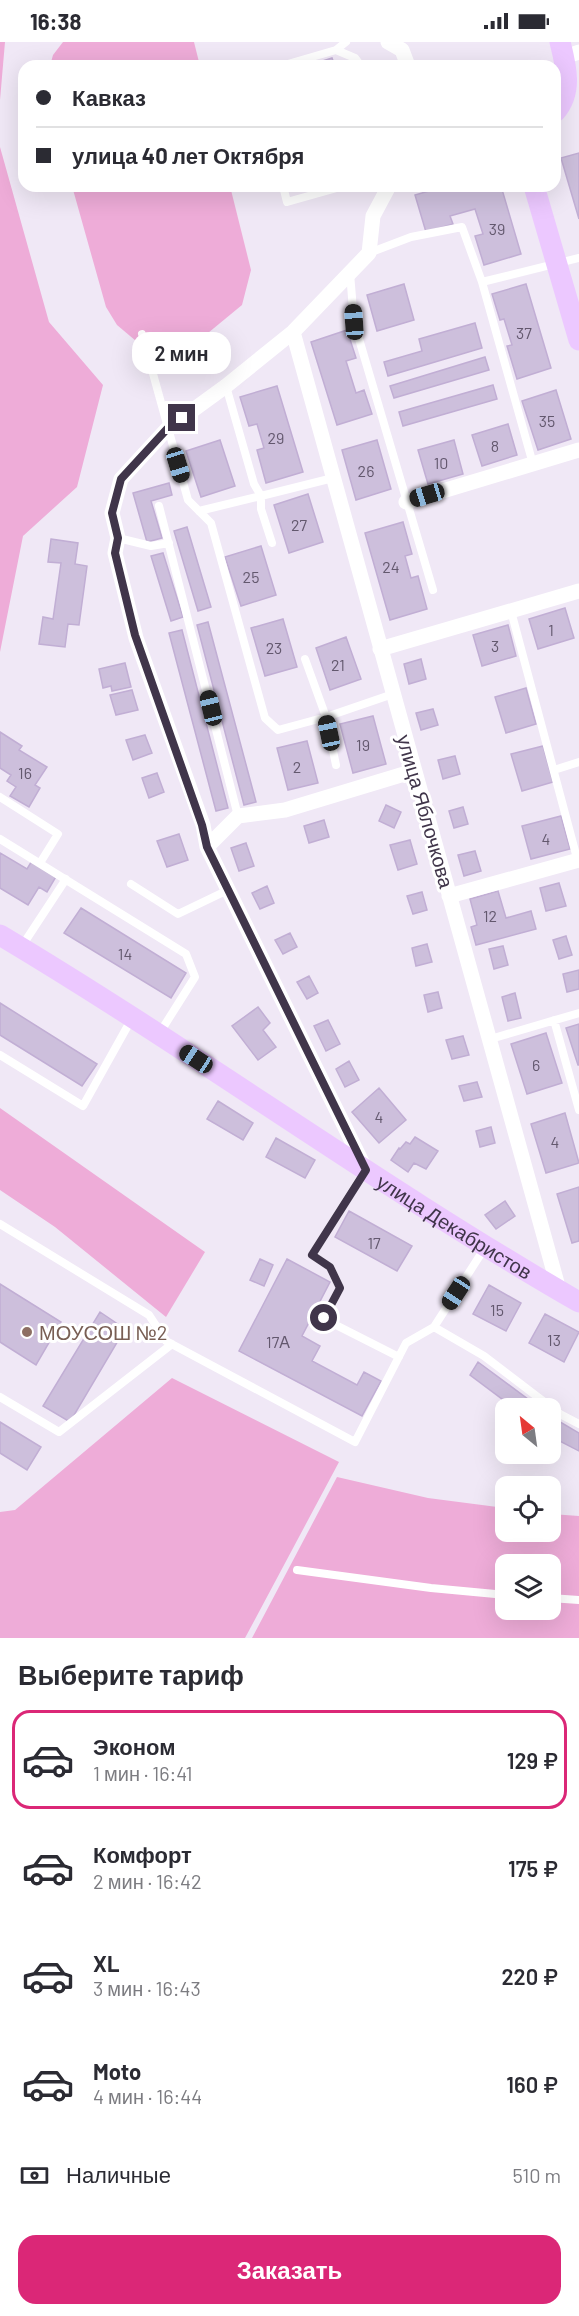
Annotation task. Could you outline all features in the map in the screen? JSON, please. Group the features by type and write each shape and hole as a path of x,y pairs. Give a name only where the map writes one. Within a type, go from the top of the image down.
{"street":[{"path":"388,42 402,50 406,60"},
{"path":"561,106 568,85 567,50"},
{"path":"366,1170 207,847 202,825 135,635 115,553 118,538 112,513 121,479 167,429 226,386 292,332 369,253 373,216 387,192"},
{"path":"536,192 579,340"},
{"name":"улица Яблочкова","path":"292,332 487,1040 572,1294"},
{"path":"406,502 579,450"},
{"path":"381,649 579,591"},
{"path":"207,847 238,816 285,810 414,771"},
{"path":"449,896 579,861"},
{"name":"улица Декабристов","path":"0,935 133,1017 366,1170 486,1245 572,1294"}],"lane":[{"path":"301,60 336,50 346,42"},
{"path":"336,50 356,60"},
{"path":"284,192 287,202 323,192"},
{"path":"369,253 411,237 462,227 482,282 533,464"},
{"path":"482,282 579,258"},
{"path":"350,272 354,322 433,590"},
{"path":"142,334 188,500 211,523 265,717 278,730 326,717 393,694"},
{"path":"226,386 254,484 261,496 261,509 272,543"},
{"path":"199,511 333,477"},
{"path":"159,506 238,816"},
{"path":"118,538 151,546 169,543"},
{"path":"511,611 579,861"},
{"path":"305,659 326,717 336,765"},
{"path":"554,770 579,762"},
{"path":"0,797 58,834 40,863"},
{"path":"0,839 186,954 195,977 158,1035"},
{"path":"21,947 66,879"},
{"path":"131,884 178,914 228,890"},
{"path":"487,1040 579,1013"},
{"path":"0,1054 83,1106 133,1017"},
{"path":"554,1020 576,1085 579,1110"},
{"path":"366,1170 312,1255 330,1267 340,1288 324,1318 399,1357"},
{"path":"0,1224 149,1315 166,1341 356,1442 406,1344 434,1327 486,1245"},
{"path":"434,1327 484,1356 560,1414 579,1424"},
{"path":"0,1398 59,1432 172,1344"},
{"path":"297,1570 495,1594"},
{"path":"561,1599 579,1600"}],"shaded area":[{"path":"0,42 5,42 0,100"},
{"path":"63,42 194,42 198,60 52,60"},
{"path":"0,147 49,322 103,385 77,487 23,536 0,652"},
{"path":"74,192 232,192 251,270 242,305 208,333 170,347 136,341 117,325 106,307"},
{"path":"0,1108 205,1252 166,1317 55,1227 0,1190"},
{"path":"172,1378 339,1462 245,1638 0,1638 0,1512 15,1510"},
{"path":"337,1477 428,1498 495,1507 495,1542 561,1542 561,1515 579,1516 579,1638 252,1638"}],"building":[{"path":"579,153 579,219 561,158"},
{"path":"425,192 503,192 521,254 484,265 475,236 483,234 475,209 450,216 453,224 426,232 415,195"},
{"path":"404,284 414,320 377,331 367,295"},
{"path":"526,284 551,368 517,379 507,346 512,345 504,319 500,320 492,294"},
{"path":"475,323 482,348 388,376 384,362 422,351 419,339"},
{"path":"347,330 356,358 346,361 356,393 364,390 372,414 337,425 311,342"},
{"path":"485,357 489,370 394,398 390,386"},
{"path":"493,385 497,399 403,426 399,412"},
{"path":"277,386 303,472 266,483 257,450 264,448 257,424 249,426 240,397"},
{"path":"556,390 571,439 538,450 522,401"},
{"path":"508,424 517,455 482,466 472,435"},
{"path":"220,440 235,486 201,497 186,451"},
{"path":"377,440 391,489 356,500 342,450"},
{"path":"454,440 463,474 428,484 418,450"},
{"path":"169,483 172,495 151,501 162,538 147,542 133,493"},
{"path":"308,494 323,542 289,553 274,505"},
{"path":"403,522 412,554 405,556 411,578 418,576 427,609 390,620 365,533"},
{"path":"187,527 211,607 198,611 174,531"},
{"path":"51,539 78,543 75,564 87,566 79,625 68,624 65,647 39,644 43,617 53,619 61,563 48,562"},
{"path":"261,546 276,595 241,606 225,557"},
{"path":"163,553 183,617 171,621 151,556"},
{"path":"565,608 574,638 538,649 529,619"},
{"path":"283,619 297,667 265,676 251,628"},
{"path":"208,622 256,802 244,805 197,625"},
{"path":"508,625 516,656 482,666 473,635"},
{"path":"182,630 228,808 216,811 169,633"},
{"path":"346,637 361,679 330,690 316,648"},
{"path":"421,659 426,679 409,684 404,664"},
{"path":"125,663 131,687 112,691 111,686 103,688 99,669"},
{"path":"526,688 536,724 506,733 495,697"},
{"path":"132,690 138,710 116,715 110,695"},
{"path":"433,709 438,725 421,730 416,713"},
{"path":"373,716 386,764 353,773 340,724"},
{"path":"0,732 22,746 19,750 47,767 35,785 40,788 29,807 10,796 16,787 7,781 11,775 0,768"},
{"path":"145,735 152,753 133,760 126,740"},
{"path":"307,741 318,783 288,790 277,748"},
{"path":"543,746 553,782 522,791 511,754"},
{"path":"455,756 460,774 443,779 438,760"},
{"path":"157,773 164,792 149,798 142,778"},
{"path":"386,805 401,812 394,828 379,821"},
{"path":"463,807 468,824 454,828 449,811"},
{"path":"561,816 570,849 531,859 522,826"},
{"path":"324,820 329,837 309,843 304,826"},
{"path":"179,834 188,860 167,867 157,841"},
{"path":"410,840 417,864 398,870 390,845"},
{"path":"246,843 254,866 239,871 231,848"},
{"path":"475,851 481,871 464,876 458,855"},
{"path":"0,853 27,869 33,859 57,875 47,892 39,887 28,905 0,888"},
{"path":"559,883 566,906 546,911 540,888"},
{"path":"267,886 274,903 260,909 252,893"},
{"path":"498,891 506,918 531,911 536,929 476,945 471,927 477,925 470,899"},
{"path":"422,892 427,910 413,914 407,896"},
{"path":"81,908 186,973 171,998 64,933"},
{"path":"290,933 297,947 283,954 275,940"},
{"path":"566,936 572,955 559,959 553,940"},
{"path":"427,944 432,962 416,966 412,948"},
{"path":"503,946 508,965 494,969 489,949"},
{"path":"579,970 579,989 567,992 563,974"},
{"path":"309,976 318,993 307,999 297,982"},
{"path":"438,992 442,1008 428,1012 424,995"},
{"path":"515,993 521,1018 508,1021 502,997"},
{"path":"0,1003 97,1064 82,1086 0,1035"},
{"path":"258,1007 270,1023 263,1030 276,1047 258,1060 232,1026"},
{"path":"328,1020 340,1044 326,1051 314,1026"},
{"path":"579,1024 579,1065 578,1065 566,1028"},
{"path":"546,1033 562,1083 527,1094 511,1044"},
{"path":"463,1036 469,1055 452,1059 446,1040"},
{"path":"349,1061 359,1080 345,1087 336,1069"},
{"path":"477,1082 482,1097 464,1101 459,1086"},
{"path":"379,1088 406,1120 379,1143 352,1112"},
{"path":"218,1101 253,1123 243,1140 207,1119"},
{"path":"565,1113 579,1163 546,1173 531,1124"},
{"path":"491,1127 495,1143 480,1147 476,1131"},
{"path":"415,1137 438,1151 426,1169 414,1163 408,1172 391,1160 399,1148 406,1142 410,1144"},
{"path":"276,1138 315,1160 305,1178 266,1157"},
{"path":"579,1187 579,1241 572,1243 557,1194"},
{"path":"505,1201 515,1216 496,1229 485,1215"},
{"path":"349,1211 412,1246 397,1271 335,1237"},
{"path":"260,1259 273,1265 264,1286 250,1280"},
{"path":"287,1259 330,1282 302,1336 320,1346 312,1361 357,1385 364,1372 381,1381 362,1416 239,1351"},
{"name":"МОУСОШ №2","path":"0,1284 61,1322 36,1365 0,1342"},
{"path":"489,1285 521,1303 506,1331 473,1314"},
{"path":"100,1312 125,1329 70,1422 43,1406"},
{"path":"545,1314 579,1332 564,1362 529,1343"},
{"path":"478,1362 527,1398 501,1398 470,1375"},
{"path":"0,1422 41,1447 27,1470 0,1453"},
{"path":"561,1422 579,1433 579,1451 561,1442"}],"place":[{"name":"МОУСОШ №2","path":"27,1332"}],"route":[{"path":"182,418 167,429 121,479 112,513 118,538 115,553 136,638 202,825 207,847 366,1170 312,1255 330,1267 340,1288 324,1318"}]}
